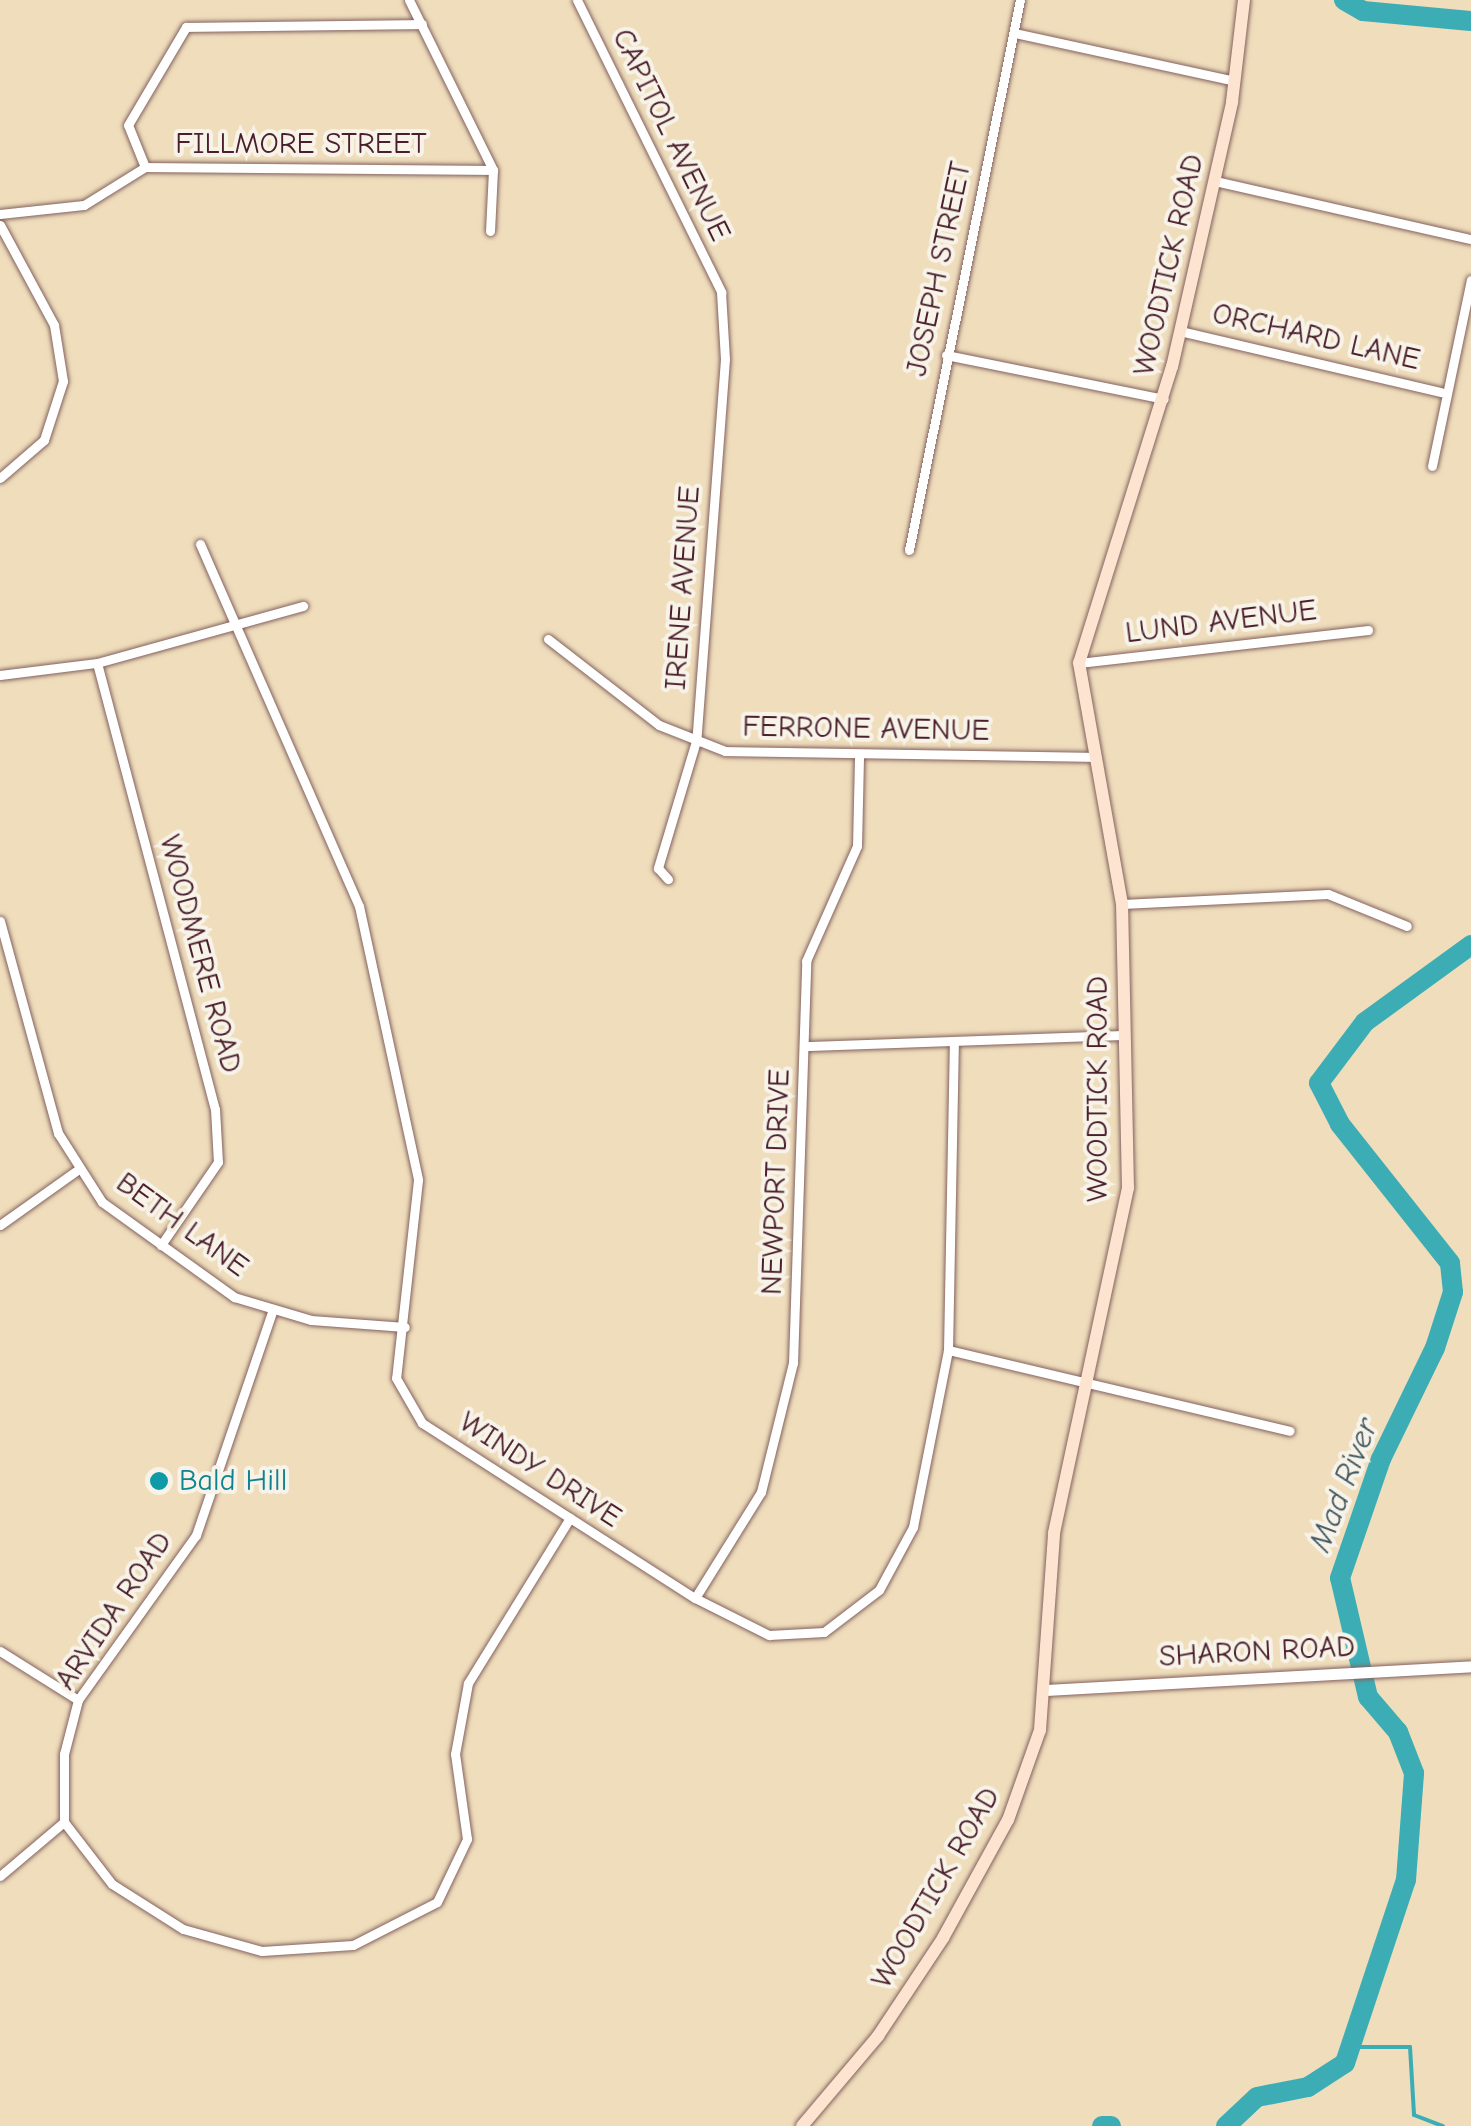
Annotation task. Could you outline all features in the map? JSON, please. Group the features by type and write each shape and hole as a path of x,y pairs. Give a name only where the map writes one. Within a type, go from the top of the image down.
{"main road":[{"name":"WOODTICK ROAD","path":"802,2126 878,2036 943,1938 1022,1788 1047,1690 1054,1533 1128,1188 1122,904 1079,664 1097,582 1164,399 1215,181 1235,81 1244,0"}],"street":[{"path":"409,0 493,170 490,230"},
{"name":"CAPITOL AVENUE","path":"577,0 721,292"},
{"name":"JOSEPH STREET","path":"909,550 1020,0"},
{"path":"144,168 128,125 186,27 422,24"},
{"path":"1015,33 1235,81"},
{"name":"FILLMORE STREET","path":"0,214 84,205 144,168 493,170"},
{"path":"1215,181 1471,239"},
{"path":"0,225 54,326 63,381 44,440 0,478"},
{"path":"1432,466 1441,392 1471,280"},
{"name":"IRENE AVENUE","path":"668,879 658,868 696,742 725,360 721,292"},
{"name":"ORCHARD LANE","path":"1180,331 1441,392"},
{"path":"946,355 1164,399"},
{"name":"WINDY DRIVE","path":"200,544 360,906 418,1180 406,1327 396,1378 422,1423 695,1598 769,1635 824,1632 879,1590 913,1527 948,1350 954,1040"},
{"path":"0,676 98,663 234,621 302,606"},
{"name":"LUND AVENUE","path":"1079,664 1368,630"},
{"name":"FERRONE AVENUE","path":"548,638 659,725 696,742 859,758 1096,757"},
{"name":"WOODMERE ROAD","path":"98,663 216,1109 218,1162 161,1245"},
{"name":"NEWPORT DRIVE","path":"695,1598 761,1492 793,1363 806,960 858,846 859,758"},
{"path":"1122,904 1328,894 1407,926"},
{"name":"BETH LANE","path":"0,921 76,1171 161,1245 234,1297 273,1309 406,1327"},
{"path":"806,1046 1125,1034"},
{"path":"0,1225 76,1171"},
{"name":"ARVIDA ROAD","path":"64,1822 64,1754 78,1700 196,1535 273,1309"},
{"path":"948,1350 1290,1431"},
{"path":"0,1876 64,1822 112,1884 182,1929 262,1951 353,1945 438,1902 467,1839 455,1754 468,1683 570,1518"},
{"path":"0,1651 78,1700"},
{"name":"SHARON ROAD","path":"1047,1690 1471,1666"}],"waterway":[{"name":"Mad River","path":"1344,0 1363,11 1471,21"},
{"name":"Mad River","path":"1226,2126 1257,2097 1308,2087 1345,2063 1406,1880 1414,1773 1398,1732 1368,1697 1340,1578 1381,1459 1435,1348 1453,1292 1450,1263 1340,1124 1319,1083 1365,1022 1471,945"},
{"path":"1353,2047 1410,2047 1414,2115 1443,2126"},
{"name":"Mad River","path":"1102,2126 1111,2126"}],"place":[{"name":"Bald Hill","path":"159,1481"}]}
